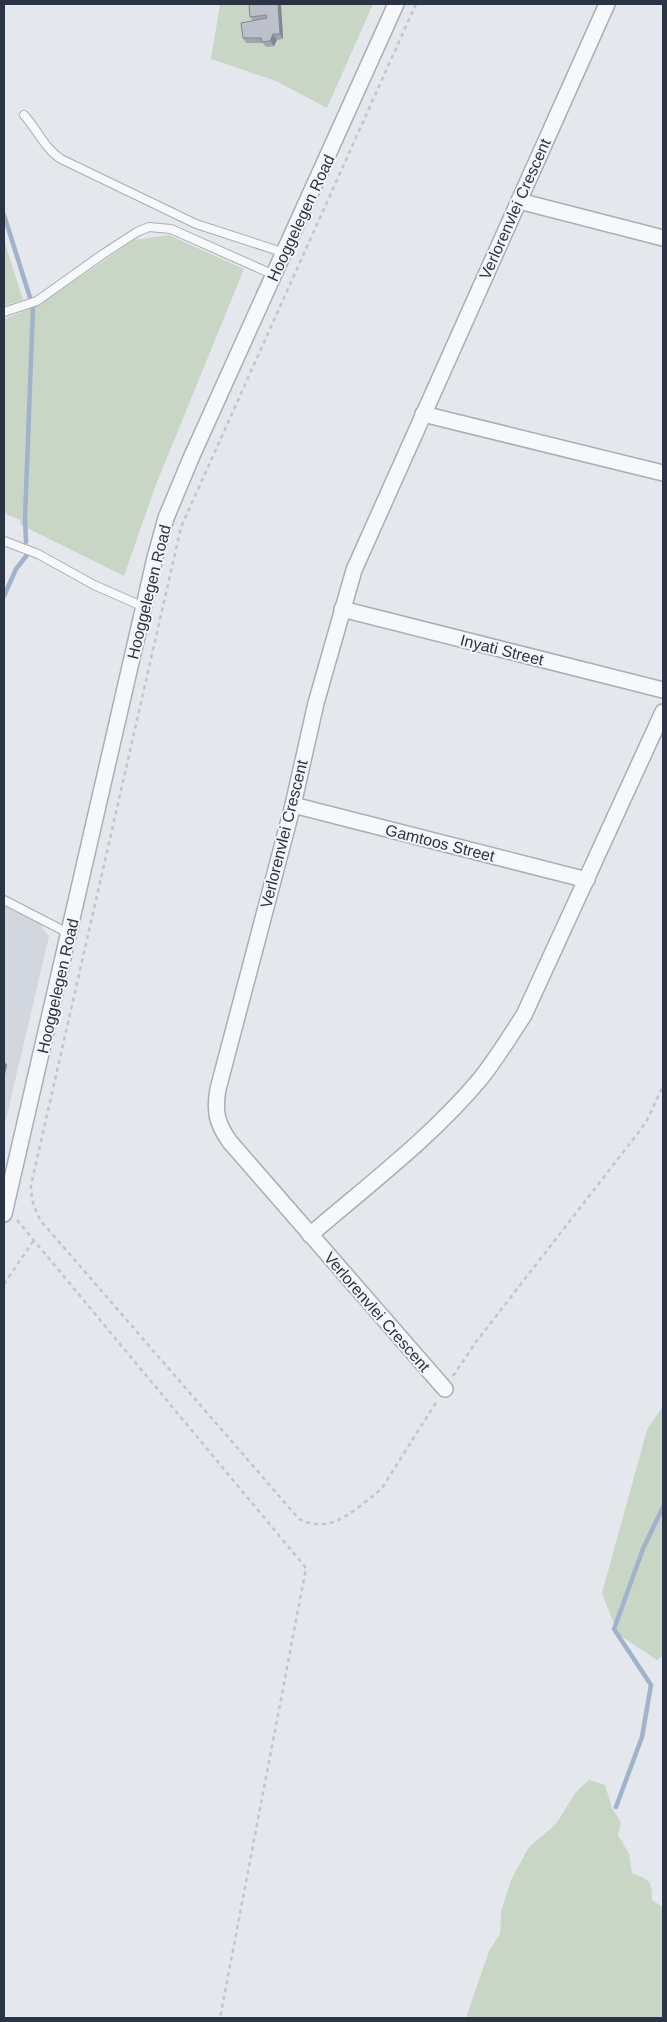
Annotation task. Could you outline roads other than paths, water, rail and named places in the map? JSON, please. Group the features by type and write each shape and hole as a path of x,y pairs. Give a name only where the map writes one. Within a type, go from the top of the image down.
{"street":[{"name":"Hooggelegen Road","path":"5,1210 8,1186 70,934 155,558 176,492 396,4"},
{"name":"Verlorenvlei Crescent","path":"445,1389 230,1142 220,1127 215,1106 293,805 316,703 354,570 606,4"},
{"path":"519,201 663,238"},
{"path":"423,414 663,473"},
{"name":"Inyati Street","path":"342,609 663,690"},
{"path":"310,1235 445,1116 480,1078 524,1015 663,712"},
{"name":"Gamtoos Street","path":"293,805 587,880"}],"lane":[{"path":"24,115 38,131 54,155 74,166 196,224 285,253"},
{"path":"4,312 37,301 102,254 136,232 149,227 170,229 274,275"},
{"path":"4,541 38,554 94,585 144,607"},
{"path":"4,900 70,934"}],"waterway":[{"path":"4,215 33,307 25,518 26,542"},
{"path":"4,596 16,569 27,555"},
{"path":"616,1807 642,1737 651,1685 614,1629 643,1549 663,1507"}]}
